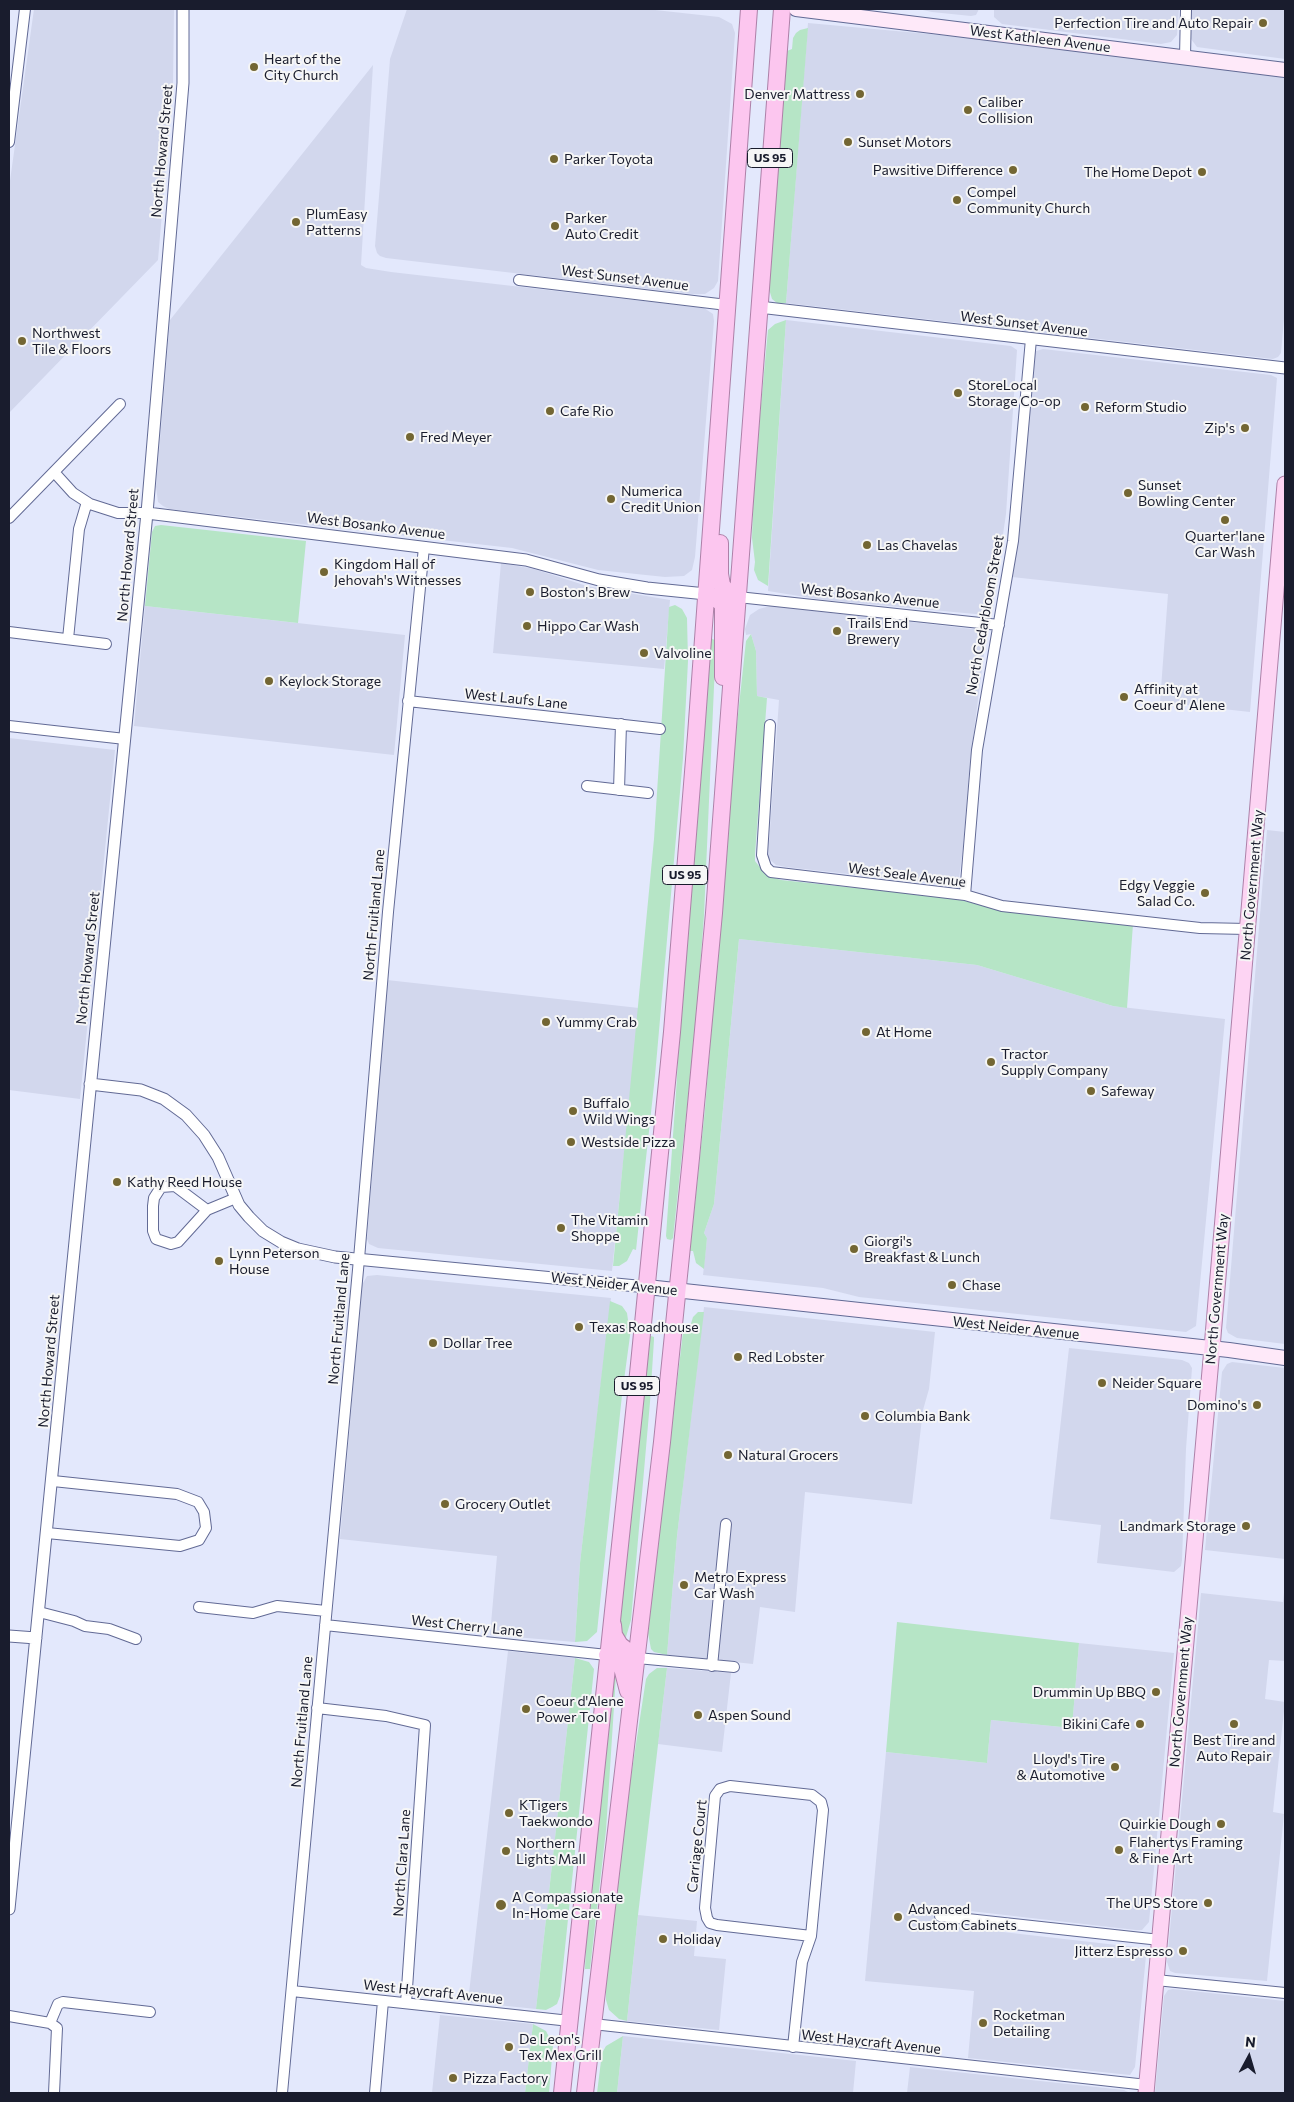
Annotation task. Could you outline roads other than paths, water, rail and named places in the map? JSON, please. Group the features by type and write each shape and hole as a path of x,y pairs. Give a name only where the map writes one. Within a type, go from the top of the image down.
{"highway":[{"name":"US 95","path":"562,2093 647,1287 681,924 749,9"},
{"name":"US 95","path":"585,2093 637,1658 677,1291 714,913 782,9"},
{"path":"715,479 719,509 720,574 722,585 727,592 738,597"},
{"path":"706,594 715,597 723,605 724,678 730,698"},
{"path":"612,1616 614,1635 620,1645 637,1658"},
{"path":"607,1654 621,1664 631,1703"},
{"path":"575,1976 581,2013 593,2024"},
{"path":"570,2021 579,2030 584,2039 588,2063"}],"main road":[{"name":"West Kathleen Avenue","path":"796,9 1285,70"},
{"name":"North Government Way","path":"1146,2089 1212,1348 1285,484"},
{"name":"West Neider Avenue","path":"647,1287 1212,1348 1285,1358"}],"street":[{"path":"9,142 25,9"},
{"name":"North Howard Street","path":"9,1909 147,513 183,82 184,9"},
{"path":"1185,57 1186,9"},
{"name":"West Sunset Avenue","path":"519,280 728,305"},
{"name":"West Sunset Avenue","path":"759,307 1285,368"},
{"name":"North Cedarbloom Street","path":"965,895 977,750 987,682 1013,541 1031,339"},
{"path":"9,518 120,404"},
{"name":"West Bosanko Avenue","path":"54,472 73,493 87,502 118,513 147,513 526,560 599,580 647,588 706,594"},
{"path":"68,639 79,529 87,502"},
{"name":"North Fruitland Lane","path":"282,2093 359,1259 388,912 424,547"},
{"name":"West Bosanko Avenue","path":"738,597 999,625"},
{"path":"9,632 106,644"},
{"name":"West Laufs Lane","path":"408,701 660,729"},
{"path":"619,790 621,724"},
{"name":"West Seale Avenue","path":"770,725 762,855 766,867 771,872 965,895 1002,906 1200,928 1247,929"},
{"path":"9,726 125,739"},
{"path":"587,786 648,793"},
{"name":"West Neider Avenue","path":"90,1084 141,1090 164,1099 186,1115 204,1135 218,1157 236,1198 249,1217 263,1231 281,1242 313,1253 359,1259 647,1287"},
{"path":"207,1210 175,1186 161,1186 154,1198 153,1206 153,1231 156,1239 171,1244 178,1242 196,1226 207,1210 236,1198"},
{"path":"47,1533 180,1546 199,1540 206,1528 204,1512 198,1502 177,1494 52,1481"},
{"path":"712,1666 726,1524"},
{"path":"199,1607 253,1613 276,1606 326,1611"},
{"path":"39,1612 74,1621 84,1626 109,1629 136,1639"},
{"name":"West Cherry Lane","path":"325,1625 607,1654"},
{"path":"9,1636 36,1638"},
{"path":"637,1658 734,1667"},
{"name":"North Clara Lane","path":"317,1708 386,1716 425,1725 406,2003"},
{"name":"Carriage Court","path":"794,2047 802,1962 811,1936 823,1810 821,1802 812,1795 730,1786 720,1789 715,1796 706,1899 707,1918 710,1923 811,1936"},
{"path":"940,1916 1160,1940"},
{"path":"1156,1980 1285,1993"},
{"name":"West Haycraft Avenue","path":"292,1991 570,2021"},
{"path":"375,2093 383,2001"},
{"path":"50,2023 58,2004 63,2002 150,2012"},
{"path":"9,2016 50,2023 57,2028 54,2093"},
{"name":"West Haycraft Avenue","path":"593,2024 1146,2089"}],"place":[{"name":"Perfection Tire and Auto Repair","path":"1263,23"},
{"name":"Heart of the City Church","path":"254,67"},
{"name":"Denver Mattress","path":"860,94"},
{"name":"Caliber Collision","path":"968,110"},
{"name":"Sunset Motors","path":"848,142"},
{"name":"Parker Toyota","path":"554,159"},
{"name":"Pawsitive Difference","path":"1013,170"},
{"name":"The Home Depot","path":"1202,172"},
{"name":"Compel Community Church","path":"957,200"},
{"name":"PlumEasy Patterns","path":"296,222"},
{"name":"Parker Auto Credit","path":"555,226"},
{"name":"Northwest Tile & Floors","path":"22,341"},
{"name":"StoreLocal Storage Co-op","path":"958,393"},
{"name":"Reform Studio","path":"1085,407"},
{"name":"Cafe Rio","path":"550,411"},
{"name":"Zip's","path":"1245,428"},
{"name":"Fred Meyer","path":"410,437"},
{"name":"Sunset Bowling Center","path":"1128,493"},
{"name":"Numerica Credit Union","path":"611,499"},
{"name":"Quarter'lane Car Wash","path":"1225,520"},
{"name":"Las Chavelas","path":"867,545"},
{"name":"Kingdom Hall of Jehovah's Witnesses","path":"324,572"},
{"name":"Boston's Brew","path":"530,592"},
{"name":"Hippo Car Wash","path":"527,626"},
{"name":"Trails End Brewery","path":"837,631"},
{"name":"Valvoline","path":"644,653"},
{"name":"Keylock Storage","path":"269,681"},
{"name":"Affinity at Coeur d' Alene","path":"1124,697"},
{"name":"Edgy Veggie Salad Co.","path":"1205,893"},
{"name":"Yummy Crab","path":"546,1022"},
{"name":"At Home","path":"866,1032"},
{"name":"Tractor Supply Company","path":"991,1062"},
{"name":"Safeway","path":"1091,1091"},
{"name":"Buffalo Wild Wings","path":"573,1111"},
{"name":"Westside Pizza","path":"571,1142"},
{"name":"Kathy Reed House","path":"117,1182"},
{"name":"The Vitamin Shoppe","path":"561,1228"},
{"name":"Giorgi's Breakfast & Lunch","path":"854,1249"},
{"name":"Lynn Peterson House","path":"219,1261"},
{"name":"Chase","path":"952,1285"},
{"name":"Texas Roadhouse","path":"579,1327"},
{"name":"Dollar Tree","path":"433,1343"},
{"name":"Red Lobster","path":"738,1357"},
{"name":"Neider Square","path":"1102,1383"},
{"name":"Domino's","path":"1257,1405"},
{"name":"Columbia Bank","path":"865,1416"},
{"name":"Natural Grocers","path":"728,1455"},
{"name":"Grocery Outlet","path":"445,1504"},
{"name":"Landmark Storage","path":"1246,1526"},
{"name":"Metro Express Car Wash","path":"684,1585"},
{"name":"Drummin Up BBQ","path":"1156,1692"},
{"name":"Coeur d'Alene Power Tool","path":"526,1709"},
{"name":"Aspen Sound","path":"698,1715"},
{"name":"Bikini Cafe","path":"1140,1724"},
{"name":"Best Tire and Auto Repair","path":"1234,1724"},
{"name":"Lloyd's Tire & Automotive","path":"1115,1767"},
{"name":"KTigers Taekwondo","path":"509,1813"},
{"name":"Quirkie Dough","path":"1221,1824"},
{"name":"Flahertys Framing & Fine Art","path":"1119,1850"},
{"name":"Northern Lights Mall","path":"506,1851"},
{"name":"The UPS Store","path":"1208,1903"},
{"name":"A Compassionate In-Home Care","path":"501,1905"},
{"name":"Advanced Custom Cabinets","path":"898,1917"},
{"name":"Holiday","path":"663,1939"},
{"name":"Jitterz Espresso","path":"1183,1951"},
{"name":"Rocketman Detailing","path":"983,2023"},
{"name":"De Leon's Tex Mex Grill","path":"509,2047"},
{"name":"Pizza Factory","path":"453,2078"}]}
